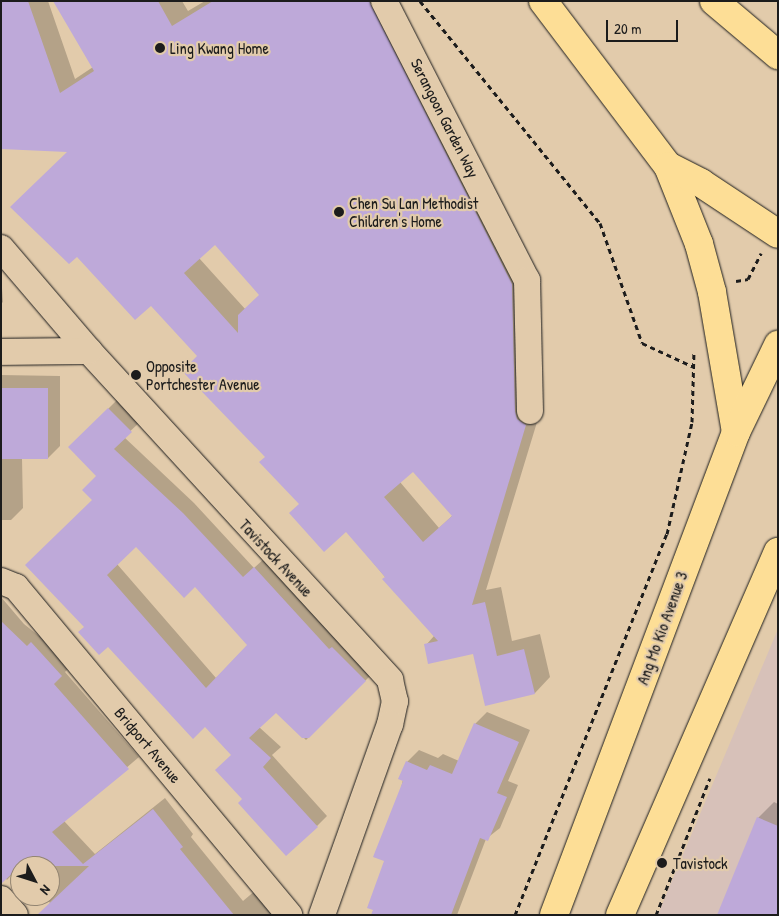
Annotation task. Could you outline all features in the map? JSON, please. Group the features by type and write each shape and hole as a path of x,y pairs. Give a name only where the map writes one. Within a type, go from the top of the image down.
{"highway":[{"path":"543,1 668,166 699,244 710,286 736,432"},
{"path":"714,1 778,55"},
{"path":"668,166 701,183 775,232"},
{"name":"Ang Mo Kio Avenue 3","path":"554,915 736,432 778,345"},
{"path":"620,915 778,552"}],"street":[{"name":"Serangoon Garden Way","path":"384,1 527,280 530,411"},
{"name":"Tavistock Avenue","path":"1,248 89,352 390,680 395,701 390,724 322,915"},
{"path":"1,352 89,352"},
{"name":"Bridport Avenue","path":"1,581 16,587 289,915"},
{"path":"1,899 15,915"}],"path":[{"path":"420,1 431,18 600,223 642,343 694,367"},
{"path":"710,286 748,279 775,232"},
{"path":"515,915 667,534 692,422 694,347"}],"shaded area":[{"path":"778,629 778,915 658,915 668,890"}],"building":[{"path":"1,1 28,1 60,93 94,71 53,1 158,1 172,26 213,1 369,1 512,284 515,411 517,419 526,425 472,605 485,602 497,656 524,649 535,694 485,706 473,654 428,664 424,644 438,641 382,579 385,577 346,532 324,552 289,513 299,504 259,462 265,457 182,371 197,356 151,306 135,320 77,257 69,264 10,207 67,152 1,149","holes":["215,245 259,295 238,315 238,333 184,273","413,472 452,516 423,542 384,497"]},
{"path":"1,388 48,388 48,459 1,459"},
{"path":"108,408 132,432 114,449 183,513 243,577 254,567 329,649 332,647 366,681 309,738 302,738 276,713 249,738 271,758 263,767 318,827 286,856 238,803 242,799 215,770 231,755 205,727 193,739 108,647 99,655 78,632 84,627 25,565 92,500 82,490 96,476 68,447","holes":["136,547 184,598 195,587 247,645 206,688 107,575"]},
{"path":"1,621 27,646 31,642 62,676 54,684 129,769 52,832 83,864 153,809 183,847 180,849 234,915 37,915 47,906 60,906 60,893 89,866 60,866 60,856 10,856 10,875 1,884"},
{"path":"474,723 519,742 497,793 507,797 488,841 480,838 451,915 371,915 373,910 367,908 384,861 373,857 403,781 398,779 406,761 427,770 430,765 452,774"},
{"path":"757,817 778,826 778,915 717,915"}],"place":[{"name":"Ling Kwang Home","path":"160,48"},
{"name":"Chen Su Lan Methodist Children's Home","path":"339,212"},
{"name":"Opposite Portchester Avenue","path":"136,375"},
{"name":"Tavistock","path":"662,863"}]}
